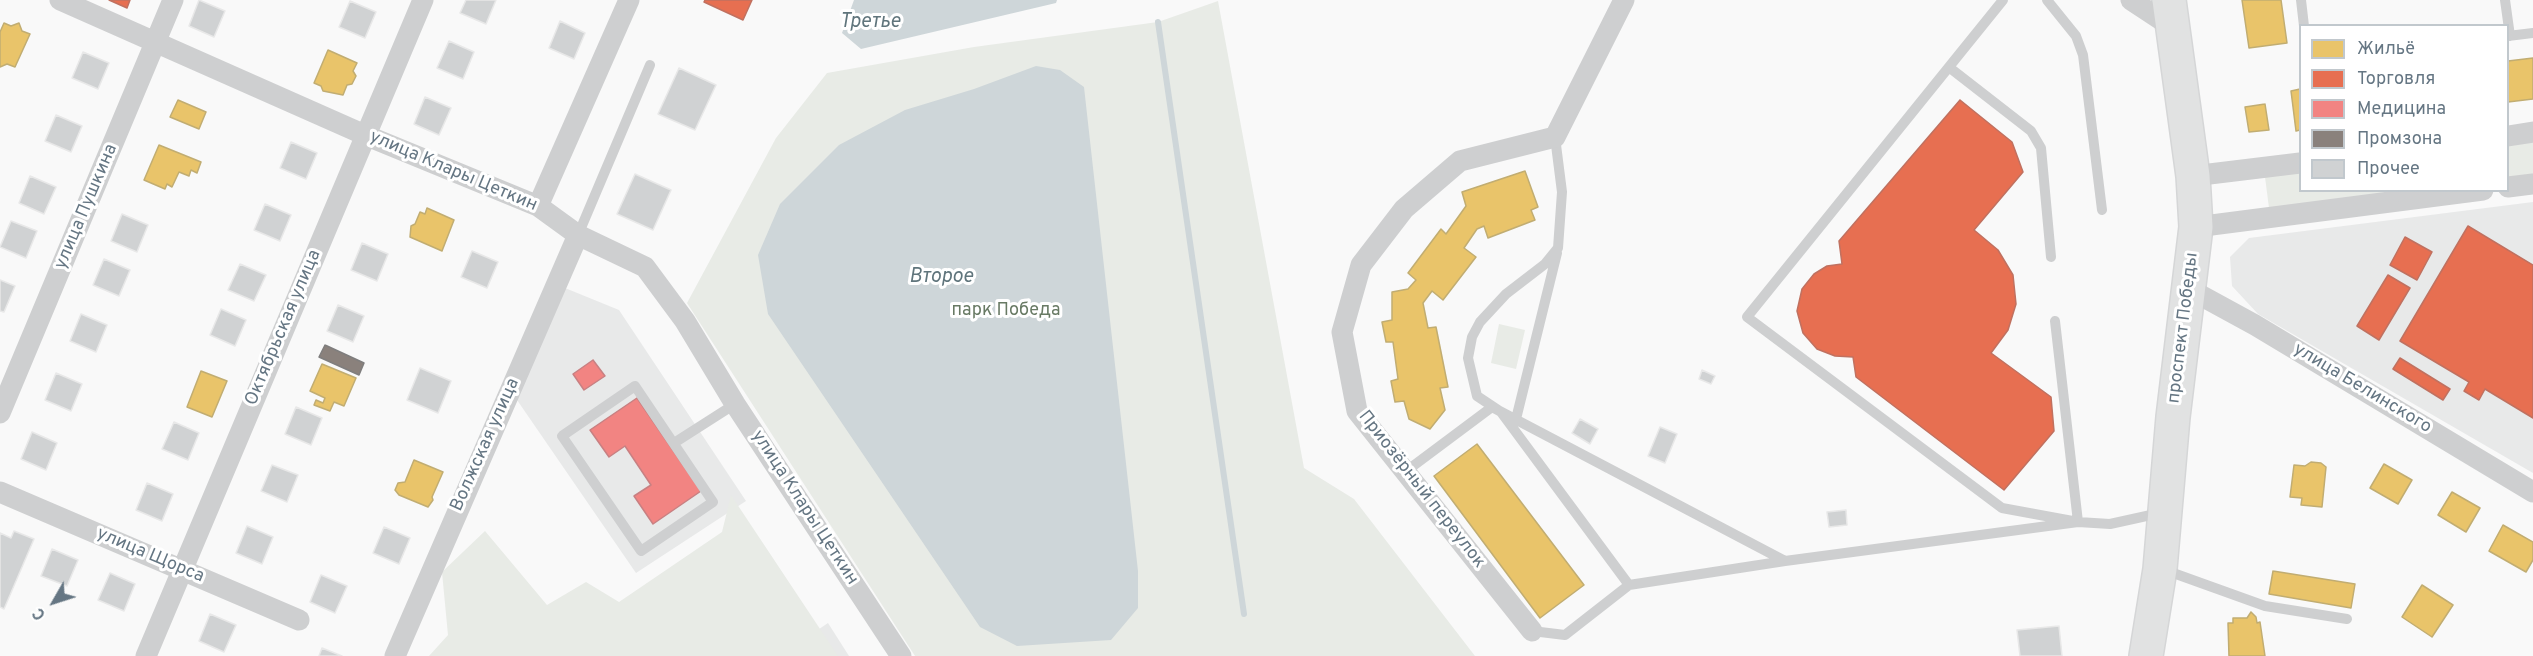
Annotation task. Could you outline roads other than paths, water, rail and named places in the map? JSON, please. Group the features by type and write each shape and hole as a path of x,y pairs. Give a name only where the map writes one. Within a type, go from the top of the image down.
{"main road":[{"name":"проспект Победы","path":"2146,656 2160,568 2163,512 2196,227 2193,176 2170,14"}],"street":[{"name":"улица Клары Цеткин","path":"60,0 364,135 538,206 578,235 645,267 685,321 735,404 902,656"},
{"name":"улица Пушкина","path":"0,413 173,0"},
{"name":"Октябрьская улица","path":"146,656 364,135 423,0"},
{"path":"538,206 629,0"},
{"path":"1555,137 1624,0"},
{"path":"2131,0 2170,14"},
{"path":"2509,136 2533,132"},
{"name":"Приозёрный переулок","path":"1532,631 1358,411 1342,332 1361,266 1404,209 1460,160 1555,137"},
{"path":"2193,176 2299,163"},
{"path":"2509,187 2533,184"},
{"path":"2196,227 2467,192"},
{"name":"Волжская улица","path":"394,656 578,235"},
{"name":"улица Белинского","path":"2189,289 2255,325 2533,492"},
{"name":"улица Щорса","path":"0,492 299,620"}],"lane":[{"path":"2003,0 1747,316 2002,508 2078,522 2110,524 2163,512"},
{"path":"2047,0 2076,36 2082,55 2102,210"},
{"path":"2301,0 2304,24"},
{"path":"2505,0 2508,24"},
{"path":"2509,36 2533,33"},
{"path":"578,235 650,65"},
{"path":"1950,68 2031,131 2041,148 2050,257"},
{"path":"1516,419 1558,248 1562,192 1555,137"},
{"path":"1558,248 1545,264 1506,294 1480,322 1472,337 1468,358 1477,396 1501,412 1629,585"},
{"path":"2055,321 2078,522"},
{"path":"635,386 674,443 713,502 641,551 562,436 635,386"},
{"path":"674,443 735,404"},
{"path":"1492,406 1785,561"},
{"path":"1405,472 1492,406"},
{"path":"1532,631 1565,635 1629,585 1785,561 2078,522"},
{"path":"2160,568 2265,606 2347,619"}],"water":[{"name":"Третье","path":"854,0 1057,0 1056,3 861,49 842,33"},
{"name":"Второе","path":"1036,66 1060,70 1084,87 1138,571 1138,608 1111,640 1017,646 980,627 768,314 758,255 780,204 839,145 905,110 974,89"}],"waterway":[{"path":"1158,22 1244,614"}],"park label":[{"name":"парк Победa","path":"1006,311"}]}
